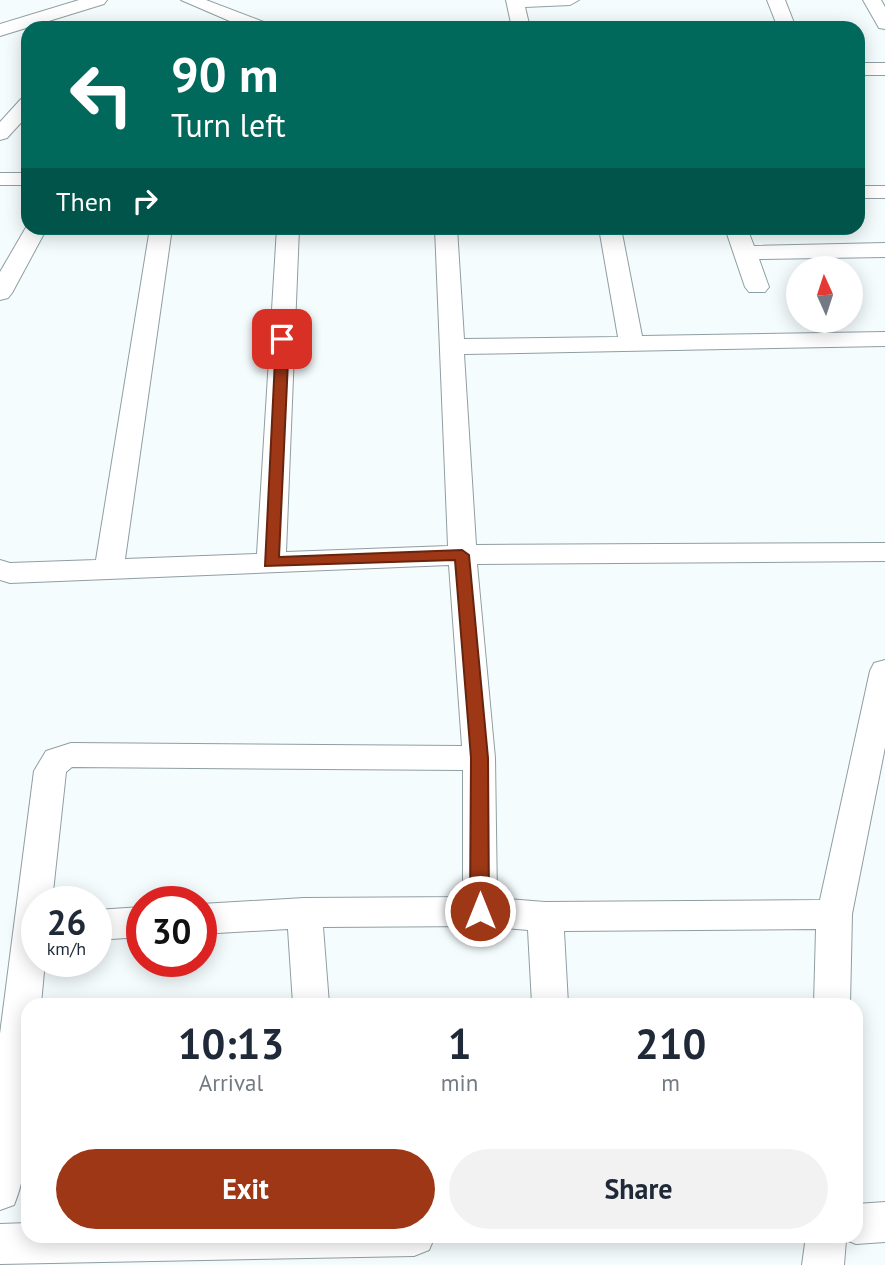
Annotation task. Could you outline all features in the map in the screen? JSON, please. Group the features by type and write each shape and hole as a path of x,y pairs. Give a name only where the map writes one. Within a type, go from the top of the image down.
{"street":[{"path":"25,21 73,4 98,0"},
{"path":"190,0 245,21"},
{"path":"520,21 516,1 570,0"},
{"path":"776,0 784,21"},
{"path":"872,0 885,24"},
{"path":"0,30 21,23"},
{"path":"865,69 885,69"},
{"path":"0,134 21,111"},
{"path":"0,179 21,179"},
{"path":"865,192 885,192"},
{"path":"0,293 32,235"},
{"path":"109,569 160,235"},
{"path":"271,563 288,235"},
{"path":"446,235 462,555 479,758 480,911"},
{"path":"611,235 631,344"},
{"path":"738,235 757,287"},
{"path":"744,253 885,250"},
{"path":"452,347 885,339"},
{"path":"0,570 10,573 462,555 885,552"},
{"path":"832,998 834,914 885,671"},
{"path":"38,886 50,771 57,760 71,755 479,758"},
{"path":"217,918 304,913 480,911 545,917 834,914"},
{"path":"304,913 311,998"},
{"path":"545,917 550,998"},
{"path":"25,998 28,977"},
{"path":"0,1191 21,1029"},
{"path":"863,1224 885,1222"},
{"path":"0,1244 328,1247 359,1243"},
{"path":"823,1265 825,1243"}],"route":[{"path":"282,339 271,563 462,555 479,758 480,911"}]}
